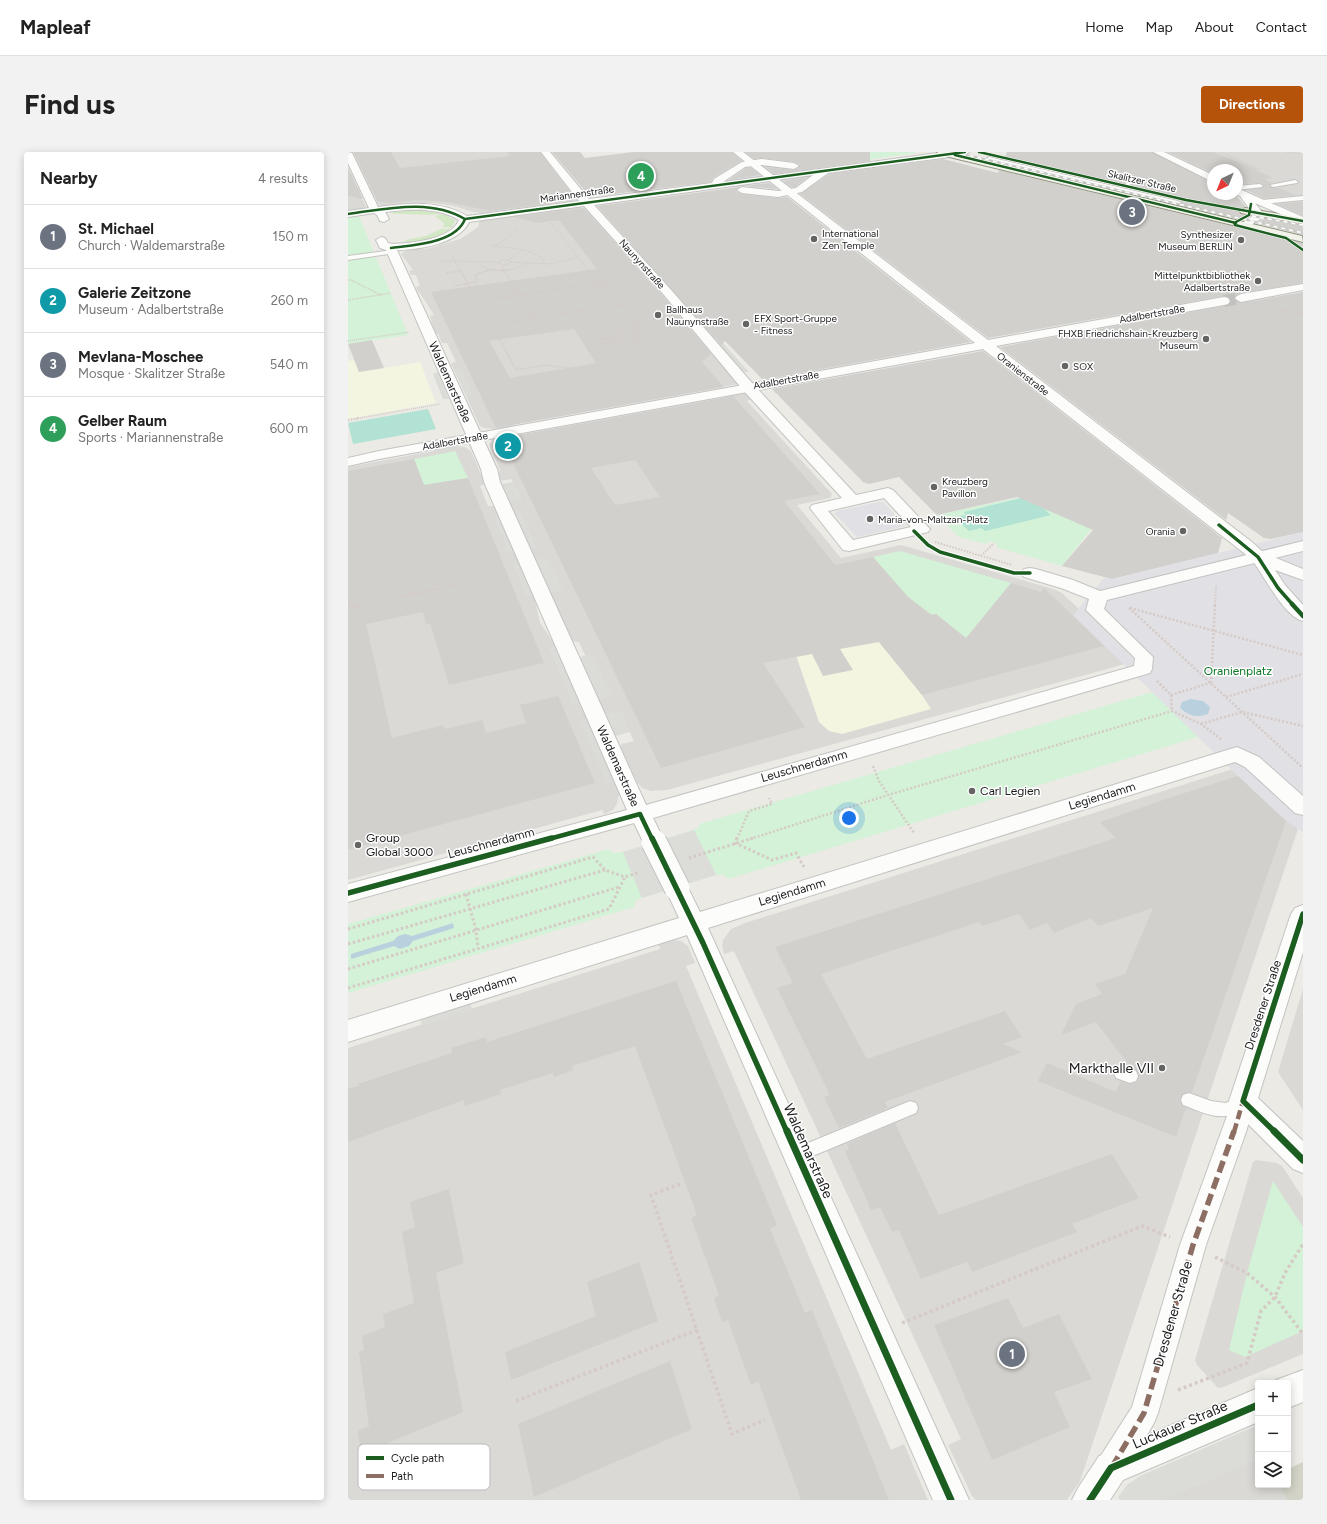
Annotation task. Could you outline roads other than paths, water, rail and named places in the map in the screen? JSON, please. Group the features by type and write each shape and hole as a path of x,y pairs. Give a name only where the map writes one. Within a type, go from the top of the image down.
{"main road":[{"name":"Skalitzer Straße","path":"945,153 986,157 1123,186 1244,225 1303,240"},
{"name":"Skalitzer Straße","path":"986,157 1178,203 1259,213 1303,221"}],"street":[{"name":"Waldemarstraße","path":"348,152 375,210 370,214 373,220 384,230 381,240 384,246 392,250 489,469 492,482 640,814 693,923 951,1500"},
{"name":"Naunynstraße","path":"545,152 586,202 668,293 748,386 852,500"},
{"path":"737,152 752,164"},
{"path":"828,170 799,190 778,194 716,185 717,181 742,165 761,162 828,170 945,153 965,152"},
{"path":"1156,152 1207,176"},
{"name":"Oranienstraße","path":"752,164 1219,524 1258,557 1278,588 1303,616"},
{"name":"Mariannenstraße","path":"465,219 828,170"},
{"path":"1243,193 1303,221"},
{"path":"1243,195 1260,216 1244,225"},
{"path":"348,214 375,210 433,208 450,211 465,219 463,226 450,235 424,243 392,250"},
{"path":"1239,292 1303,287"},
{"name":"Adalbertstraße","path":"348,462 379,454 748,386 1224,301"},
{"path":"888,493 922,529 849,546 818,508 852,500 888,493"},
{"path":"1030,573 1067,584 1099,597 1303,546"},
{"name":"Oranienstraße","path":"1258,557 1303,575"},
{"name":"Leuschnerdamm","path":"348,893 640,814 1143,669 1144,657 1095,610 1099,597"},
{"name":"Legiendamm","path":"348,1031 1237,754 1252,762 1303,808"},
{"name":"Dresdener Straße","path":"1090,1500 1144,1413 1193,1245 1234,1132 1303,914"},
{"path":"1243,1101 1303,1160"},
{"path":"1291,1391 1303,1386"},
{"name":"Luckauer Straße","path":"1111,1468 1255,1406"}],"lane":[{"path":"1123,186 1135,181"},
{"path":"1272,185 1295,182"},
{"path":"1243,190 1260,186"},
{"path":"1263,202 1303,198"},
{"path":"348,258 392,250"},
{"path":"1189,1100 1211,1108 1228,1110 1243,1101"},
{"path":"797,1155 910,1108"}],"water":[{"path":"1191,699 1203,701 1210,707 1208,714 1193,716 1180,708 1182,702"},
{"path":"453,923 454,928 413,941 409,946 400,949 394,946 351,959 351,954 393,941 398,936 405,934 412,936"}],"tunnel":[{"path":"1224,301 1241,298"}],"railway":[{"path":"954,152 1303,233"},
{"path":"1252,216 1303,225"}],"place":[{"name":"Gelber Raum","path":"641,176"},
{"name":"Mevlana-Moschee","path":"1132,212"},
{"name":"International Zen Temple","path":"814,239"},
{"name":"Synthesizer Museum BERLIN","path":"1241,240"},
{"name":"Mittelpunktbibliothek Adalbertstraße","path":"1258,281"},
{"name":"Ballhaus Naunynstraße","path":"658,315"},
{"name":"EFX Sport-Gruppe - Fitness","path":"746,324"},
{"name":"FHXB Friedrichshain-Kreuzberg Museum","path":"1206,339"},
{"name":"SOX","path":"1065,366"},
{"name":"Galerie Zeitzone","path":"508,446"},
{"name":"Kreuzberg Pavillon","path":"934,487"},
{"name":"Maria-von-Maltzan-Platz","path":"870,519"},
{"name":"Orania","path":"1183,531"},
{"name":"Carl Legien","path":"972,791"},
{"name":"Group Global 3000","path":"358,845"},
{"name":"Markthalle VII","path":"1162,1068"},
{"name":"St. Michael","path":"1012,1354"}],"park label":[{"name":"Oranienplatz","path":"1238,671"}]}
